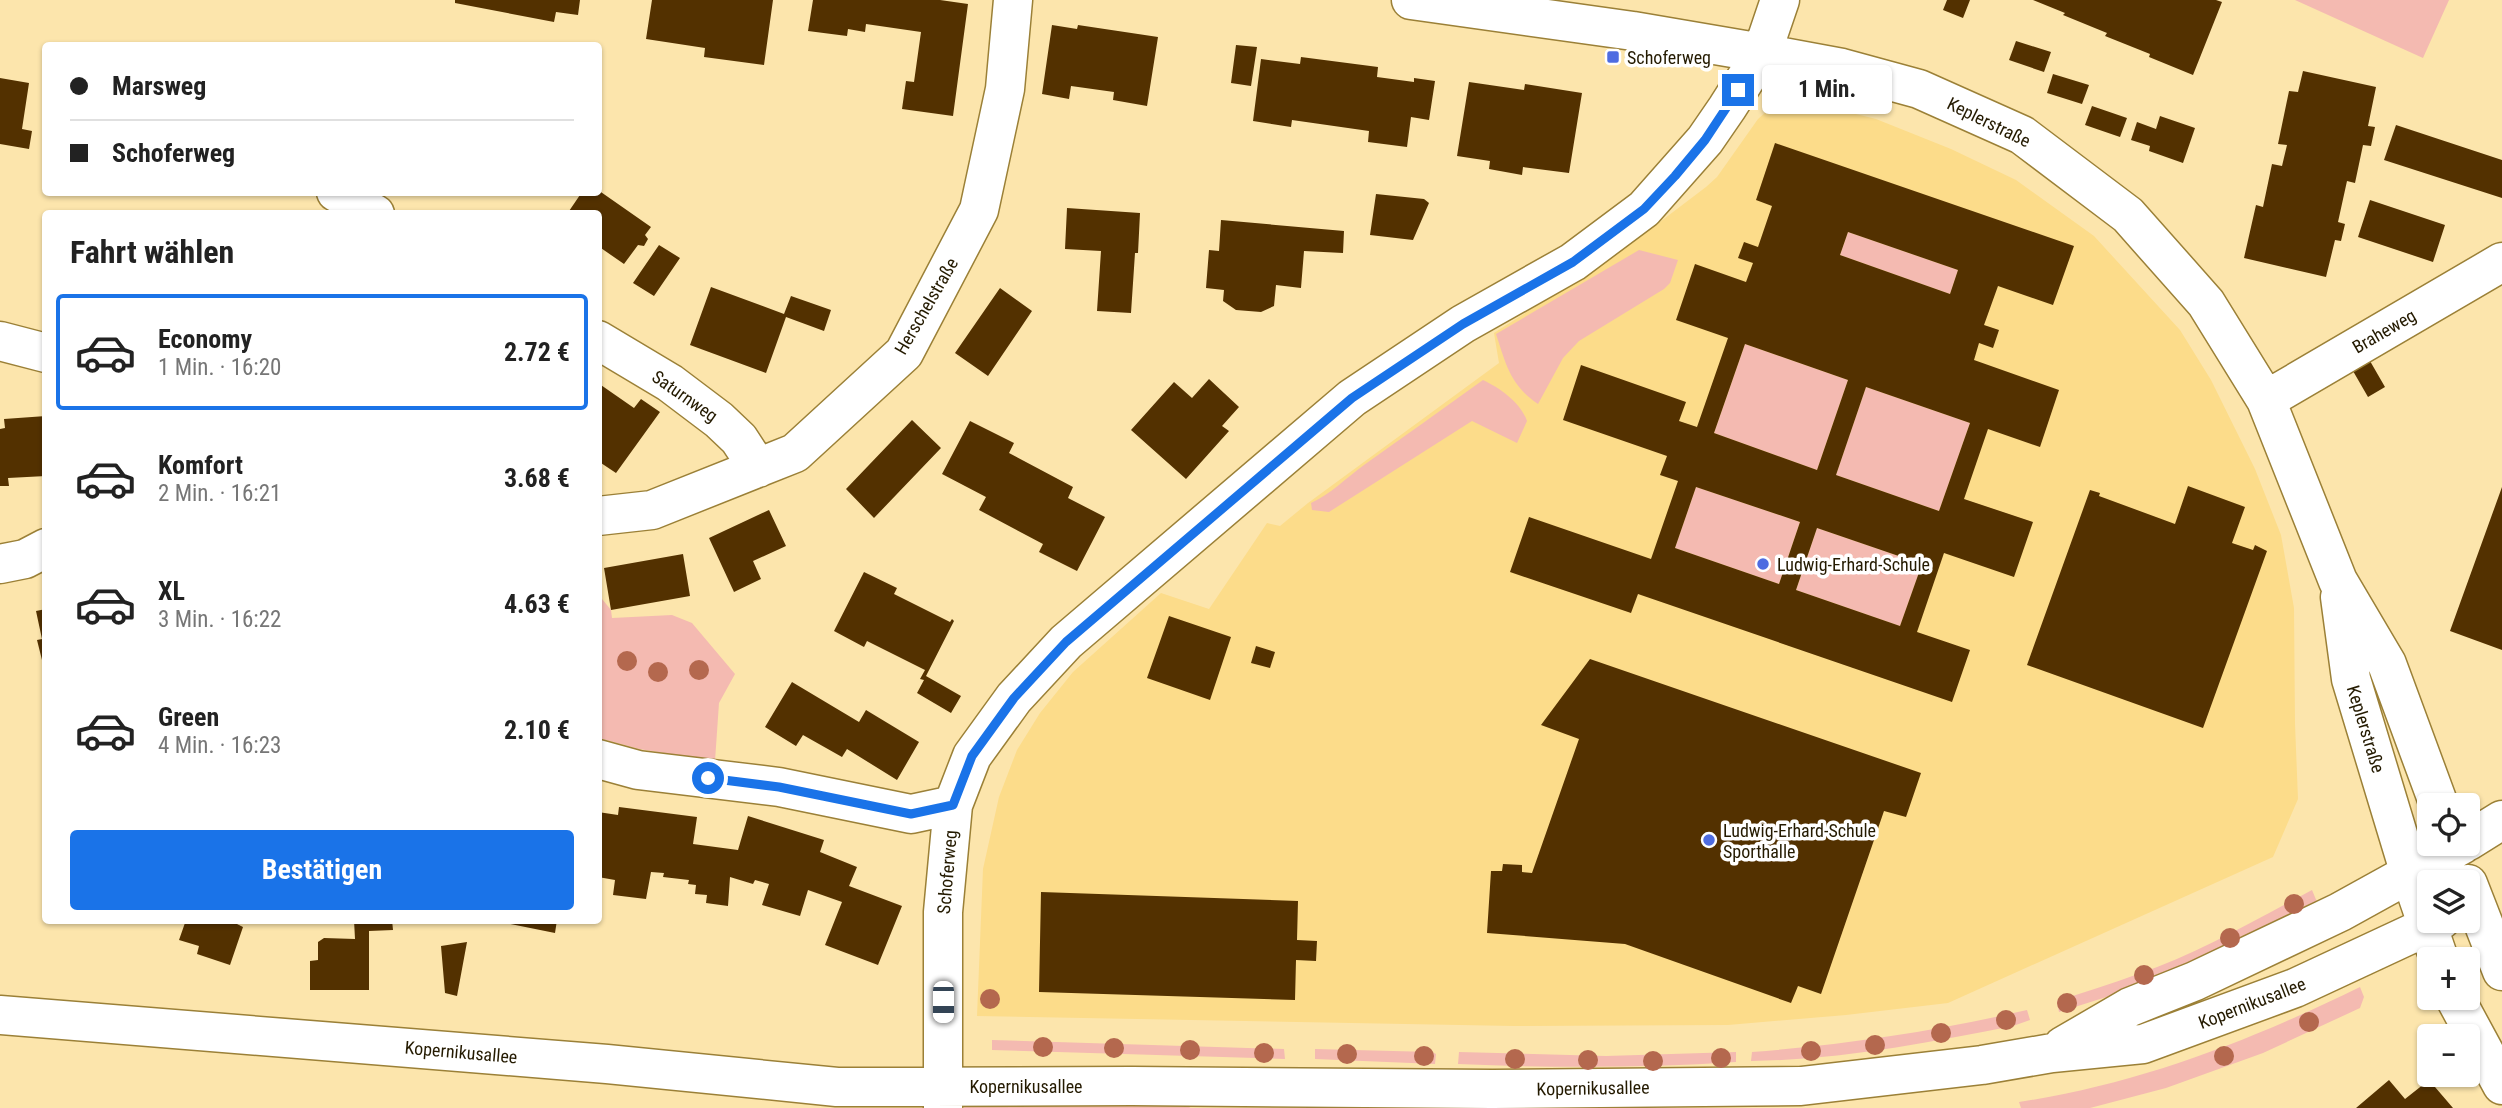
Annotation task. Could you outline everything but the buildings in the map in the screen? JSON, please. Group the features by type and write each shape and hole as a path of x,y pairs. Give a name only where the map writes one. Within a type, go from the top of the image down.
{"street":[{"name":"Herschelstraße","path":"602,516 652,510 795,453 904,353 979,210 1005,89 1013,0"},
{"name":"Keplerstraße","path":"1411,0 1633,31 1762,53 1842,68 1919,89 2022,135 2128,215 2206,303 2266,400 2338,581 2387,664 2435,793"},
{"name":"Schoferweg","path":"943,1097 943,912 953,805 972,756 1014,698 1066,642 1352,398 1463,324 1573,262 1644,209 1705,140 1762,53 1780,0"},
{"path":"344,196 368,210"},
{"name":"Braheweg","path":"2266,400 2502,262"},
{"path":"0,341 42,353"},
{"name":"Saturnweg","path":"602,342 670,383 719,419 739,439 758,468"},
{"path":"0,564 25,559 42,550"},
{"name":"Keplerstraße","path":"2338,581 2351,679 2410,874 2436,936"},
{"path":"602,760 638,769 779,787 911,814 953,805"},
{"name":"Kopernikusallee","path":"2468,870 2502,820"},
{"name":"Kopernikusallee","path":"2053,1053 2130,1007 2195,981 2328,918 2410,874 2417,874"},
{"path":"2480,906 2502,971"},
{"name":"Kopernikusallee","path":"0,1015 607,1064 943,1097 1801,1086 2143,1044 2436,936"},
{"path":"2461,1010 2502,1085"}],"shaded area":[{"path":"2295,0 2449,0 2423,58"},
{"name":"Ludwig-Erhard-Schule","path":"1777,102 1808,102 1876,119 1951,149 2016,180 2094,236 2180,330 2211,380 2255,469 2281,535 2294,608 2298,799 2273,857 1948,1003 1728,1025 1514,1026 977,1016 983,869 999,797 1017,750 1040,713 1073,672 1161,593 1209,609 1267,523 1280,526 1499,363 1494,333 1619,253 1706,187 1717,177 1758,119"},
{"path":"1848,232 1958,270 1950,294 1840,255"},
{"path":"1639,250 1678,260 1670,283 1579,341 1563,358 1538,404 1515,381 1496,334"},
{"path":"1745,344 1848,380 1817,470 1714,433"},
{"path":"1483,380 1509,397 1524,414 1527,421 1517,443 1472,421 1329,512 1312,510 1311,503"},
{"path":"1866,387 1970,423 1939,511 1836,475"},
{"path":"1696,487 1800,522 1779,584 1675,548"},
{"path":"1817,528 1922,564 1900,626 1796,590"},
{"path":"602,599 611,610 612,618 672,615 692,623 735,674 719,703 715,761 639,749 602,739"},
{"path":"2312,890 2317,902 2138,987 2059,1012 2057,1001 2182,957"},
{"path":"2360,987 2364,997 2360,1008 2263,1053 2166,1088 2090,1108 2021,1108 2019,1102 2108,1084 2194,1058 2278,1025"},
{"path":"2027,1010 2030,1020 2013,1026 1883,1050 1817,1058 1751,1061 1752,1052 1890,1036"},
{"path":"992,1040 1284,1049 1285,1059 992,1050"},
{"path":"1315,1049 1436,1054 1435,1064 1315,1059"},
{"path":"1459,1052 1606,1056 1736,1052 1736,1062 1563,1067 1458,1064"},
{"path":"964,1103 1183,1104 1191,1108 964,1108"}],"place":[{"name":"Schoferweg","path":"1613,57"},
{"name":"Ludwig-Erhard-Schule","path":"1763,564"},
{"name":"Ludwig-Erhard-Schule Sporthalle","path":"1709,840"}],"route":[{"path":"708,778 779,787 911,814 953,805 972,756 1014,698 1066,642 1352,398 1463,324 1573,262 1644,209 1705,140 1738,90"}]}
